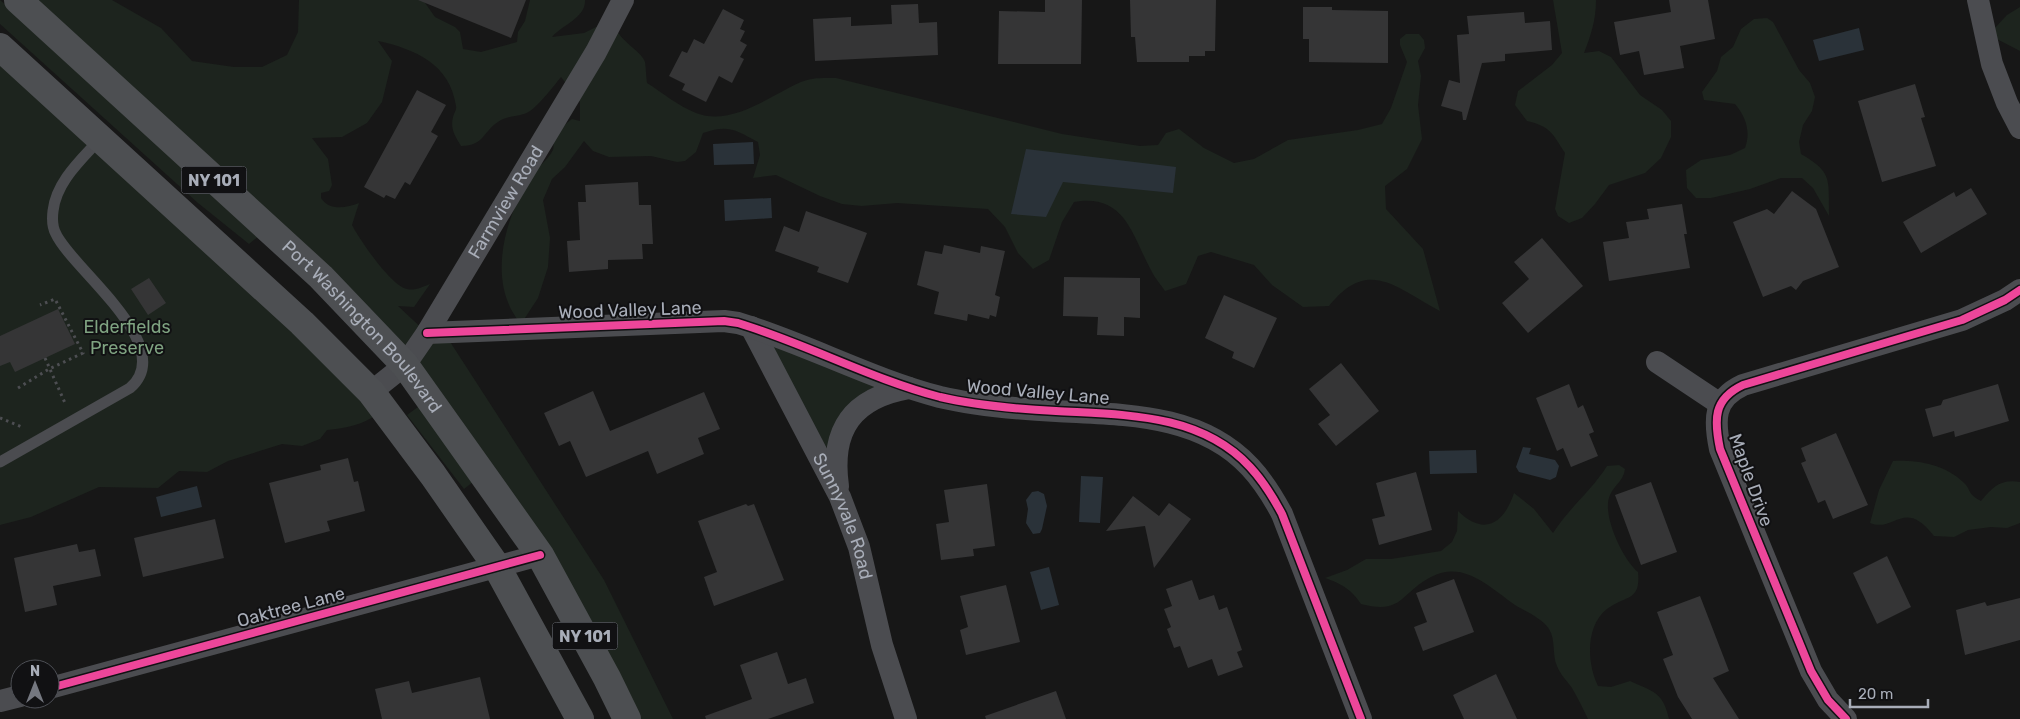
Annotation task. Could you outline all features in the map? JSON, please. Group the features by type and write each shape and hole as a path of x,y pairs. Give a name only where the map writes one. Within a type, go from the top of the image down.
{"main road":[{"name":"Port Washington Boulevard","path":"18,0 321,277 405,365 540,555 607,678 627,719"},
{"name":"Port Washington Boulevard","path":"0,46 302,323 371,392 433,475 497,567 580,719"}],"street":[{"name":"Farmview Road","path":"371,392 405,365 426,333 596,52 623,0"},
{"path":"1978,0 1992,64 2007,103 2020,128"},
{"path":"1657,362 1720,404 1728,393 1743,385 1962,320 2005,300 2020,290"},
{"name":"Wood Valley Lane","path":"426,333 724,322 751,327 909,388 978,404 1150,417 1180,425 1210,437 1250,466 1268,490 1282,514 1361,719"},
{"name":"Sunnyvale Road","path":"751,327 840,497 860,546 882,645 906,719"},
{"path":"840,497 837,446 841,431 848,420 872,399 888,392 909,388"},
{"name":"Maple Drive","path":"1720,404 1716,426 1720,449 1811,671 1828,700 1846,719"},
{"name":"Oaktree Lane","path":"60,685 540,555"}],"lane":[{"path":"0,462 130,388 136,383 141,371 140,349 128,322 59,241 52,221 55,199 64,181 100,139"}],"path":[{"path":"18,388 49,369 83,353 55,299 40,305"},
{"path":"45,358 73,420"}],"green space":[{"path":"0,0 260,235 249,244 198,203 0,24"},
{"path":"18,0 112,0 161,28 192,61 234,67 262,67 287,55 298,32 299,0 423,0 435,17 455,27 460,32 463,49 481,52 517,42 518,32 525,21 530,0 585,0 582,12 552,37 584,33 596,27 616,29 623,39 643,58 647,83 696,113 723,116 737,113 751,108 805,80 836,78 1062,134 1140,146 1158,145 1166,133 1179,129 1204,148 1234,163 1254,159 1288,140 1358,130 1382,124 1391,108 1407,62 1400,45 1400,39 1406,34 1419,34 1424,40 1425,48 1418,61 1421,76 1418,105 1422,139 1407,169 1385,186 1386,209 1423,249 1440,311 1395,286 1382,281 1369,280 1356,283 1343,291 1329,306 1303,307 1272,285 1254,265 1211,252 1198,256 1186,284 1165,291 1153,274 1125,220 1105,204 1091,201 1074,202 1062,222 1049,260 1033,269 1018,253 1005,227 988,209 897,203 862,206 842,204 820,196 776,175 753,178 760,155 758,142 732,130 719,129 703,133 696,152 685,161 677,162 651,156 609,157 593,151 584,141 565,167 552,179 543,200 550,238 548,267 538,298 521,324 511,310 505,294 502,277 504,243 508,226 529,178 551,154 554,139 558,133 572,119 580,121 580,102 561,77 530,111 501,120 475,143 461,146 453,129 452,121 456,107 452,91 446,79 429,61 417,54 392,44 378,41 392,61 382,102 367,123 342,137 312,138 328,159 332,185 329,191 321,193 321,198 333,207 343,207 359,203 352,225 376,262 400,286 413,289 430,284 414,307 398,306 428,334 445,334 604,580 673,719 627,719 405,365"},
{"path":"1553,0 1596,0 1593,27 1584,53 1599,51 1611,57 1640,95 1662,110 1671,121 1671,137 1661,158 1645,173 1609,185 1582,218 1569,223 1558,216 1555,209 1565,153 1546,128 1527,121 1515,105 1518,91 1552,65 1562,53"},
{"path":"2020,7 2020,51 1993,37 1992,31 2007,15"},
{"path":"1767,18 1773,22 1799,70 1810,83 1815,97 1812,111 1803,125 1799,142 1801,154 1819,167 1827,179 1829,216 1813,188 1802,178 1781,178 1750,189 1711,198 1696,198 1687,188 1686,170 1701,160 1730,155 1745,148 1748,136 1745,119 1739,109 1735,104 1704,100 1702,92 1717,71 1721,57 1733,47 1741,29 1754,19"},
{"name":"Elderfields Preserve","path":"0,47 379,413 354,425 327,430 320,439 302,446 282,444 228,461 207,472 179,471 158,488 99,487 31,517 0,525"},
{"path":"751,327 909,388 872,399 837,464"},
{"path":"422,404 478,478 464,489 407,415"},
{"path":"1893,461 1921,462 1939,467 1956,476 1966,485 1973,496 1981,501 1989,492 2002,483 2020,482 2020,523 2007,528 1991,527 1968,530 1954,537 1934,536 1924,525 1915,519 1907,517 1886,524 1870,523 1879,490"},
{"path":"1619,465 1625,469 1623,477 1610,495 1608,513 1620,547 1626,558 1638,572 1638,582 1634,593 1607,609 1595,625 1590,646 1592,667 1598,686 1611,687 1630,681 1656,694 1664,703 1669,719 1588,719 1572,688 1558,669 1551,633 1546,625 1476,578 1454,572 1443,573 1421,583 1393,605 1375,607 1361,604 1354,594 1346,588 1325,578 1347,570 1366,559 1391,559 1441,551 1452,542 1457,531 1458,511 1477,523 1485,525 1492,523 1505,512 1514,493 1534,509 1553,533 1607,466"}],"shaded area":[{"path":"1859,28 1864,50 1819,61 1813,40"},
{"path":"753,142 754,164 714,165 713,144"},
{"path":"1026,149 1176,167 1173,193 1063,182 1046,217 1011,214"},
{"path":"771,198 772,218 725,221 724,200"},
{"path":"1523,447 1531,448 1529,454 1555,460 1559,466 1556,477 1550,480 1519,472 1516,467"},
{"path":"1476,450 1477,473 1430,474 1429,451"},
{"path":"1081,476 1103,477 1100,523 1079,522"},
{"path":"197,486 202,507 161,517 156,497"},
{"path":"1038,491 1044,494 1047,506 1040,533 1033,534 1026,523 1028,509 1026,500 1032,492"},
{"path":"1049,567 1059,605 1041,610 1030,572"}],"building":[{"path":"418,0 526,0 511,38"},
{"path":"1045,0 1082,0 1081,64 998,64 999,11 1045,12"},
{"path":"1130,0 1216,0 1215,51 1205,51 1205,56 1189,56 1189,62 1137,62 1135,37 1131,37"},
{"path":"1669,0 1708,0 1715,39 1680,46 1684,68 1644,75 1639,51 1620,55 1614,22 1671,12"},
{"path":"918,4 919,23 937,22 938,55 815,61 813,19 851,17 851,26 892,24 891,5"},
{"path":"1303,7 1332,7 1332,10 1388,11 1388,63 1309,62 1309,39 1303,39"},
{"path":"723,9 744,20 740,29 745,31 740,41 747,45 740,57 744,59 732,83 719,76 706,102 682,90 685,84 669,76 682,51 687,53 694,39 704,44"},
{"path":"1524,12 1525,23 1550,21 1552,50 1505,54 1505,61 1482,63 1466,120 1463,120 1462,112 1441,106 1449,80 1460,83 1457,35 1469,34 1467,16"},
{"path":"1915,84 1925,117 1921,118 1936,166 1882,182 1858,101"},
{"path":"417,90 446,105 431,132 438,136 410,185 405,182 395,199 386,195 384,198 364,187"},
{"path":"638,182 639,205 651,205 653,244 642,244 643,259 608,260 608,269 569,272 567,241 580,240 578,202 586,202 585,185"},
{"path":"1971,188 1987,214 1921,253 1903,222 1954,192 1956,197"},
{"path":"1792,191 1816,209 1839,267 1803,281 1796,290 1791,286 1763,297 1733,222 1767,209 1774,214"},
{"path":"1682,204 1687,234 1684,234 1690,268 1609,281 1603,242 1629,238 1626,222 1649,219 1647,209"},
{"path":"806,211 867,233 848,283 817,272 819,267 775,251 784,226 799,232"},
{"path":"1542,238 1583,286 1528,333 1502,303 1529,279 1514,262"},
{"path":"944,245 980,253 981,246 1005,251 995,295 1000,297 996,317 990,315 989,319 968,314 967,321 934,314 939,292 917,285 925,251 942,254"},
{"path":"1064,277 1140,278 1140,318 1124,317 1124,336 1097,335 1098,317 1063,316"},
{"path":"149,278 166,303 148,315 131,289"},
{"path":"1224,295 1277,318 1254,368 1232,358 1234,352 1205,338"},
{"path":"58,309 75,344 15,372 10,362 0,366 0,336"},
{"path":"1341,363 1379,411 1336,446 1318,424 1330,415 1309,389"},
{"path":"1569,384 1578,408 1583,405 1594,432 1589,434 1598,456 1571,467 1563,448 1557,451 1536,398"},
{"path":"1998,384 2009,421 1955,437 1954,431 1933,437 1925,409 1941,405 1943,400"},
{"path":"593,391 610,431 704,392 720,429 698,438 704,454 657,474 648,451 586,477 570,441 559,446 544,413"},
{"path":"1836,433 1868,505 1833,519 1825,500 1818,503 1801,463 1806,461 1801,448"},
{"path":"348,458 354,482 358,481 365,511 327,521 330,531 285,543 269,483 321,470 320,465"},
{"path":"1416,472 1432,530 1379,545 1372,519 1385,516 1376,483"},
{"path":"1651,482 1677,552 1641,565 1615,495"},
{"path":"987,484 995,546 973,549 974,556 941,560 936,524 949,522 944,490"},
{"path":"1133,496 1159,516 1169,503 1191,519 1154,568 1145,526 1106,531"},
{"path":"746,504 748,506 754,504 784,580 714,606 704,577 717,572 698,521"},
{"path":"215,519 224,558 143,577 134,538"},
{"path":"77,544 79,552 95,549 101,576 53,586 57,605 25,612 14,558"},
{"path":"1887,556 1911,607 1877,624 1853,573"},
{"path":"1454,579 1474,632 1423,651 1414,627 1427,622 1416,593"},
{"path":"1192,580 1199,600 1214,595 1219,610 1227,607 1242,650 1237,652 1243,667 1218,676 1212,659 1188,668 1180,646 1174,648 1167,629 1171,627 1164,609 1172,606 1166,589"},
{"path":"1006,585 1020,642 966,655 960,630 968,627 960,596"},
{"path":"1700,596 1729,671 1713,678 1739,719 1692,719 1678,697 1663,659 1673,655 1657,612"},
{"path":"2020,598 2020,640 1965,655 1956,610 1985,602 1987,606"},
{"path":"777,652 788,684 806,678 814,703 768,719 706,719 705,716 752,699 740,665"},
{"path":"1496,674 1517,719 1464,719 1453,695"},
{"path":"480,677 490,719 382,719 375,689 409,681 412,693"},
{"path":"1056,691 1066,719 986,719 985,716"}],"cycle path":[{"path":"1846,719 1828,700 1811,671 1720,449 1717,429 1718,411 1726,397 1743,385 1962,320 2005,300 2020,290"},
{"path":"427,333 724,321 764,331 889,381 940,397 998,407 1134,416 1160,420 1208,436 1230,449 1250,467 1268,489 1282,514 1361,719"},
{"path":"60,685 540,555"}]}
